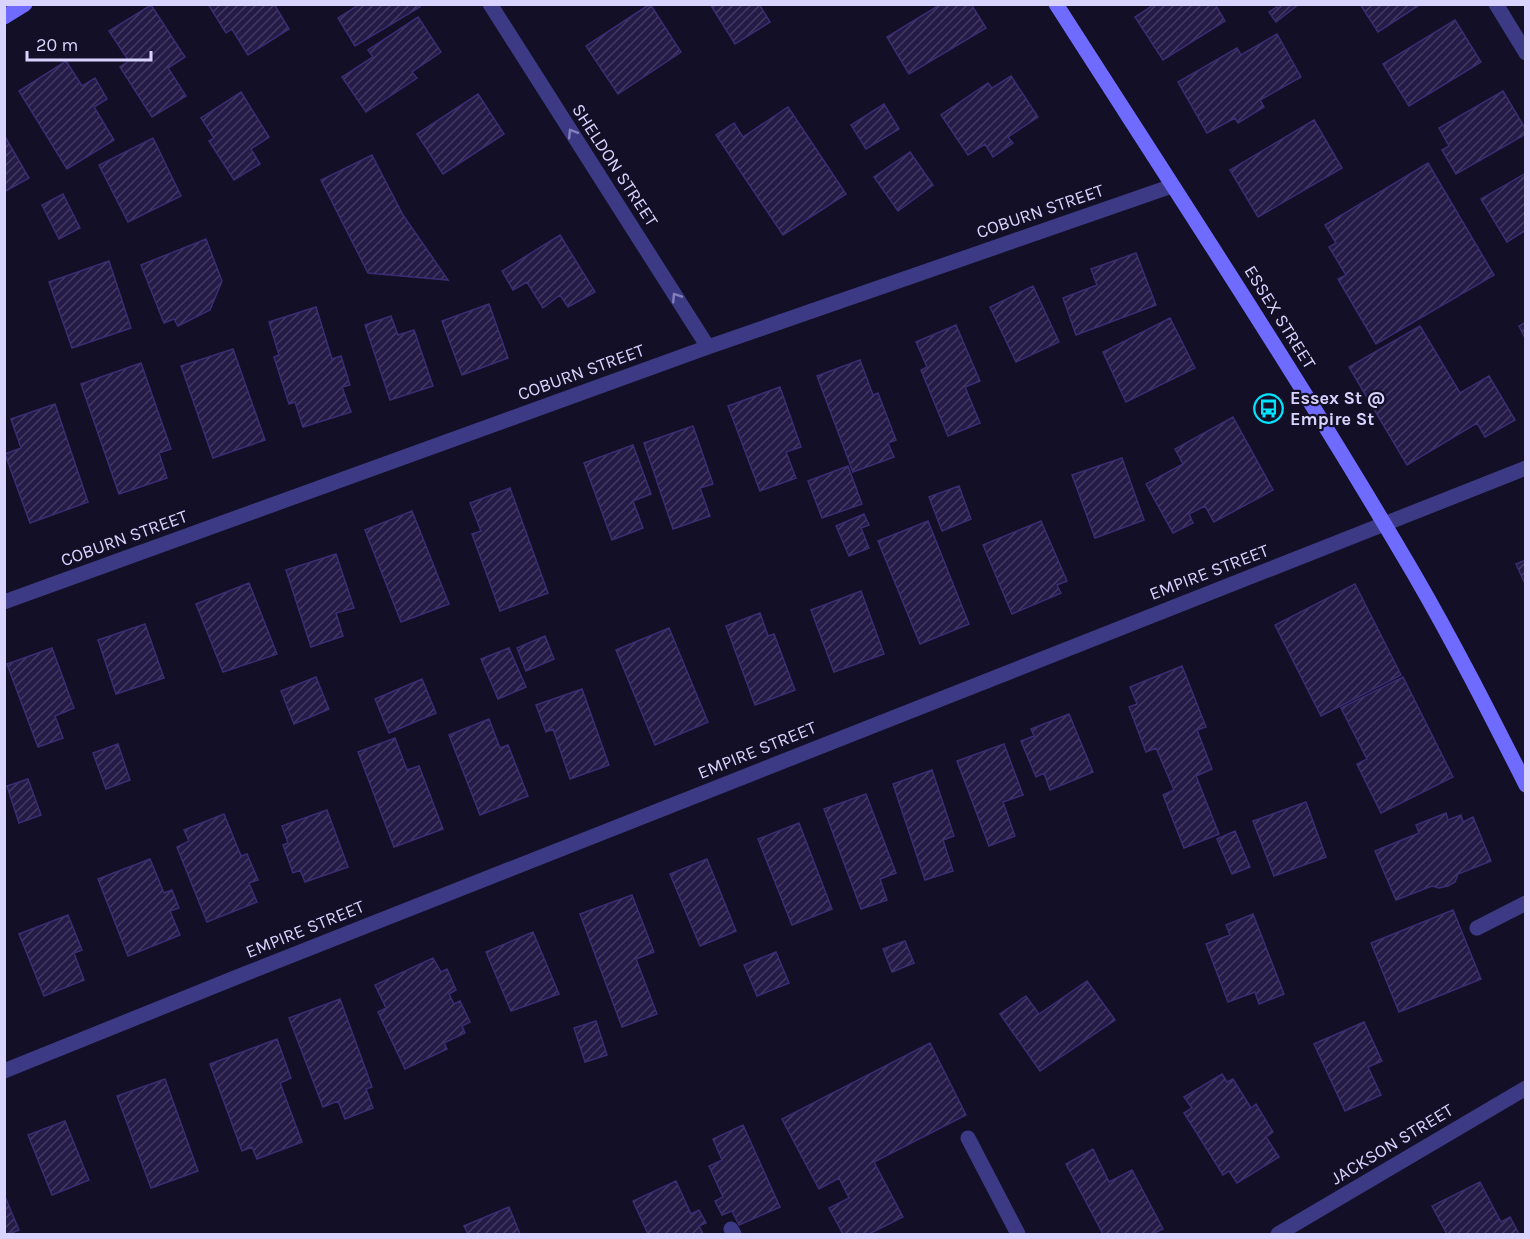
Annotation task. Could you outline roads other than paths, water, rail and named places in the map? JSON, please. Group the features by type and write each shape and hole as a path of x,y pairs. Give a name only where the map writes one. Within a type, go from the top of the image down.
{"main road":[{"path":"4,17 25,4"},
{"name":"ESSEX STREET","path":"1056,4 1305,394 1415,575 1526,785"}],"street":[{"name":"SHELDON STREET","path":"490,4 708,346"},
{"path":"1496,4 1526,53"},
{"name":"COBURN STREET","path":"4,602 708,346 1173,186"},
{"name":"EMPIRE STREET","path":"4,1071 264,966 1526,468"},
{"path":"1478,928 1526,903"},
{"name":"JACKSON STREET","path":"1278,1234 1526,1088"},
{"path":"968,1138 1018,1234"}],"place":[{"name":"Essex St @ Empire St","path":"1269,408"}]}
